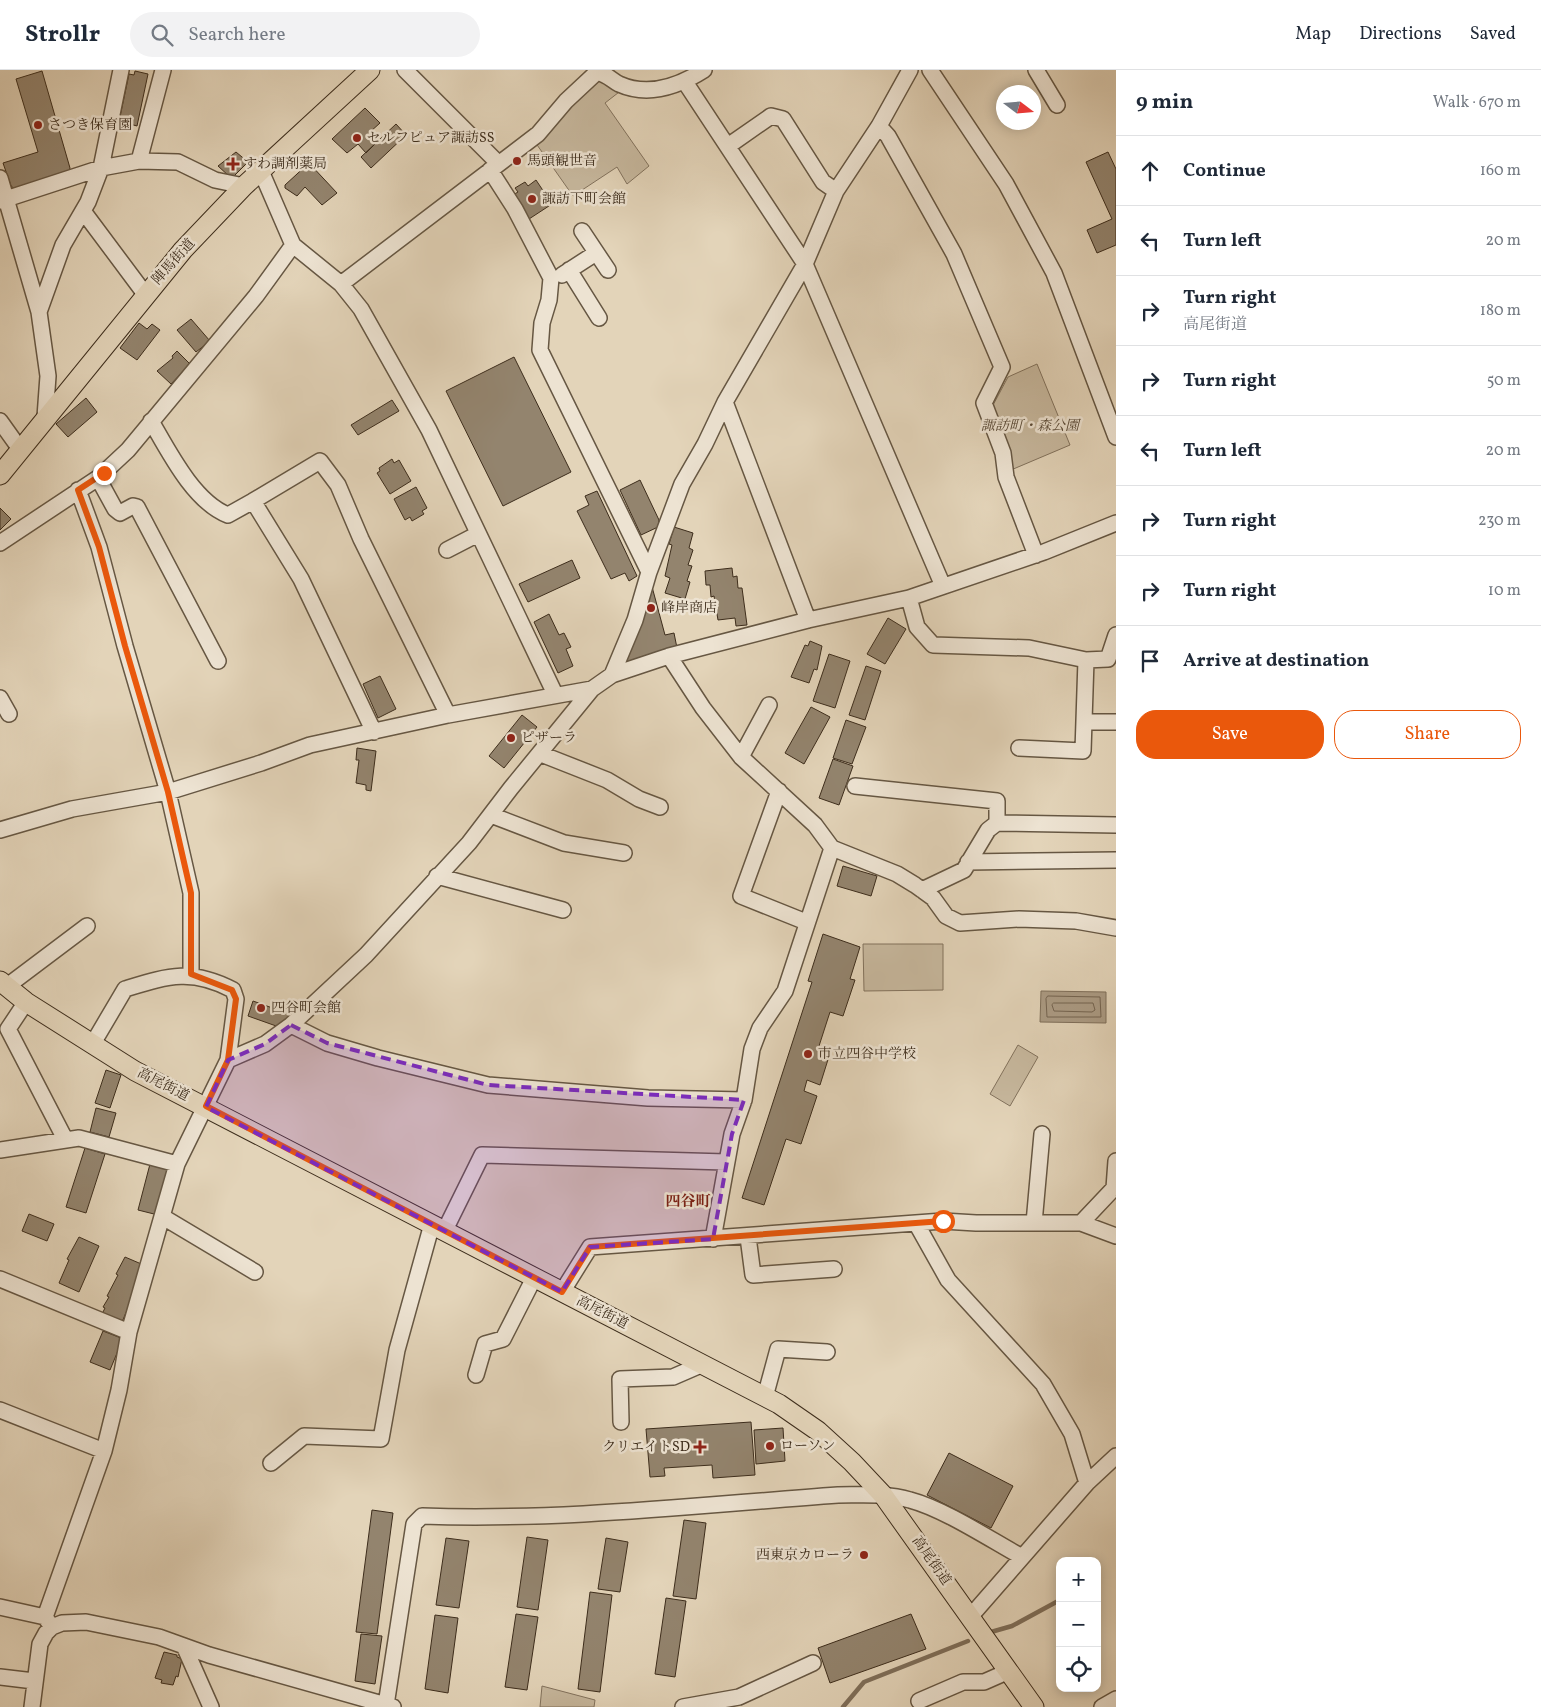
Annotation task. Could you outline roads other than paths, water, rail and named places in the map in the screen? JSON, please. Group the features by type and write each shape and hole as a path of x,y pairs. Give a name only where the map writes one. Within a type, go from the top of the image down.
{"main road":[{"name":"陣馬街道","path":"0,475 145,294 244,186 370,70"},
{"name":"高尾街道","path":"3,984 26,1002 135,1071 703,1364 765,1397 818,1431 852,1462 883,1495 1034,1707"}],"street":[{"path":"39,312 63,245 83,211 101,168 121,70"},
{"path":"138,161 163,70"},
{"path":"405,70 494,166 550,278 551,283 542,323 540,350 649,572"},
{"path":"341,284 538,134 566,101 596,73 602,72 626,87 649,90 685,82 704,70"},
{"path":"612,675 635,620 649,572 682,484 706,444 725,402 805,264 836,191 879,126 910,70"},
{"path":"930,70 1006,184 1054,273 1116,437"},
{"path":"1036,70 1057,105"},
{"path":"685,82 805,264 942,586"},
{"path":"728,146 771,116 777,116 784,119 823,182 836,191"},
{"path":"879,126 888,136 954,254 1002,367 984,403 1003,453 1006,477 1036,555"},
{"path":"3,200 101,168 138,161 178,162 215,180 244,186"},
{"path":"261,171 293,245 341,284 361,309 429,430 555,694"},
{"path":"0,178 3,200 39,312 46,354 45,417"},
{"path":"83,211 145,294"},
{"path":"582,231 608,270"},
{"path":"0,543 98,478 128,450 256,296 293,245"},
{"path":"551,283 596,253"},
{"path":"569,270 599,318"},
{"path":"725,402 808,620"},
{"path":"0,421 20,449"},
{"path":"151,421 177,467 215,510 228,515 320,460 338,485 362,539 448,715"},
{"path":"98,478 115,510 120,513 133,506 137,507 218,661"},
{"path":"78,490 99,547 125,646 168,792 191,893 191,974"},
{"path":"253,501 301,579 374,732"},
{"path":"228,1060 265,1044 291,1025 366,955 469,843 592,689 612,675 669,656 808,620 909,598 1036,555 1093,534 1116,523"},
{"path":"447,550 478,534"},
{"path":"909,598 917,627 933,645 1029,648 1086,660 1108,660 1116,635"},
{"path":"669,656 703,708 741,757 815,825 832,848 897,874 933,898 946,916 960,922 1076,920 1116,928"},
{"path":"1019,748 1083,751 1086,660"},
{"path":"0,830 72,810 168,792 261,763 310,745 448,715 555,694 592,689"},
{"path":"0,698 9,714"},
{"path":"741,757 769,705"},
{"path":"1084,722 1116,722"},
{"path":"541,754 607,780 639,799 660,807"},
{"path":"855,786 997,802 997,823"},
{"path":"779,791 741,896 806,922"},
{"path":"490,815 564,843 624,854"},
{"path":"922,890 964,870 988,830 997,823 1116,825"},
{"path":"713,1239 726,1162 732,1134 744,1100 752,1048 760,1028 786,991 806,922 832,848"},
{"path":"968,862 1116,860"},
{"path":"438,876 562,910"},
{"path":"3,984 87,926"},
{"path":"32,1707 40,1644 104,1451 119,1390 129,1332 178,1164 228,1060 236,999 232,990 191,974 158,979 125,989 92,1045"},
{"path":"26,1002 8,1029 66,1139"},
{"path":"291,1025 327,1043 378,1058 488,1085 648,1098 744,1100"},
{"path":"1034,1223 1042,1134"},
{"path":"0,1150 79,1138 178,1164"},
{"path":"271,1464 304,1436 381,1439 397,1350 438,1227 482,1155 726,1162"},
{"path":"1081,1223 1115,1187 1116,1160"},
{"path":"163,1217 255,1272"},
{"path":"562,1292 590,1247 748,1237 943,1221 1081,1223 1116,1236"},
{"path":"916,1223 948,1280 1043,1384 1072,1434 1087,1483"},
{"path":"748,1237 753,1275 834,1269"},
{"path":"476,1375 485,1344 503,1339 534,1278"},
{"path":"0,1279 129,1332"},
{"path":"765,1397 778,1349 826,1352"},
{"path":"621,1422 620,1379 673,1377 703,1364"},
{"path":"0,1410 104,1451"},
{"path":"970,1617 1087,1483 1116,1456"},
{"path":"0,1607 48,1622 86,1622 159,1637 390,1706 414,1524 422,1516 490,1518 558,1516 838,1494 883,1495 911,1500 938,1512 1022,1557"},
{"path":"184,1646 211,1707"},
{"path":"683,1707 739,1698 813,1664"},
{"path":"930,1701 963,1682 984,1682 1008,1670"},
{"path":"0,1677 34,1681"},
{"path":"1102,1707 1116,1699"}],"water":[{"path":"1041,991 1106,992 1106,1023 1040,1022"}],"waterway":[{"path":"991,1632 1012,1626 1056,1602"},
{"path":"843,1707 864,1682 968,1641"}],"place":[{"name":"さつき保育園","path":"38,125"},
{"name":"セルフピュア諏訪SS","path":"357,138"},
{"name":"馬頭観世音","path":"517,161"},
{"name":"すわ調剤薬局","path":"233,164"},
{"name":"諏訪下町会館","path":"532,199"},
{"name":"峰岸商店","path":"651,608"},
{"name":"ピザーラ","path":"511,738"},
{"name":"四谷町会館","path":"261,1008"},
{"name":"市立四谷中学校","path":"808,1054"},
{"name":"ローソン","path":"770,1446"},
{"name":"クリエイトSD","path":"700,1447"},
{"name":"西東京カローラ","path":"864,1555"}],"district":[{"name":"四谷町","path":"688,1202"}],"park label":[{"name":"諏訪町・森公園","path":"1030,426"}]}
